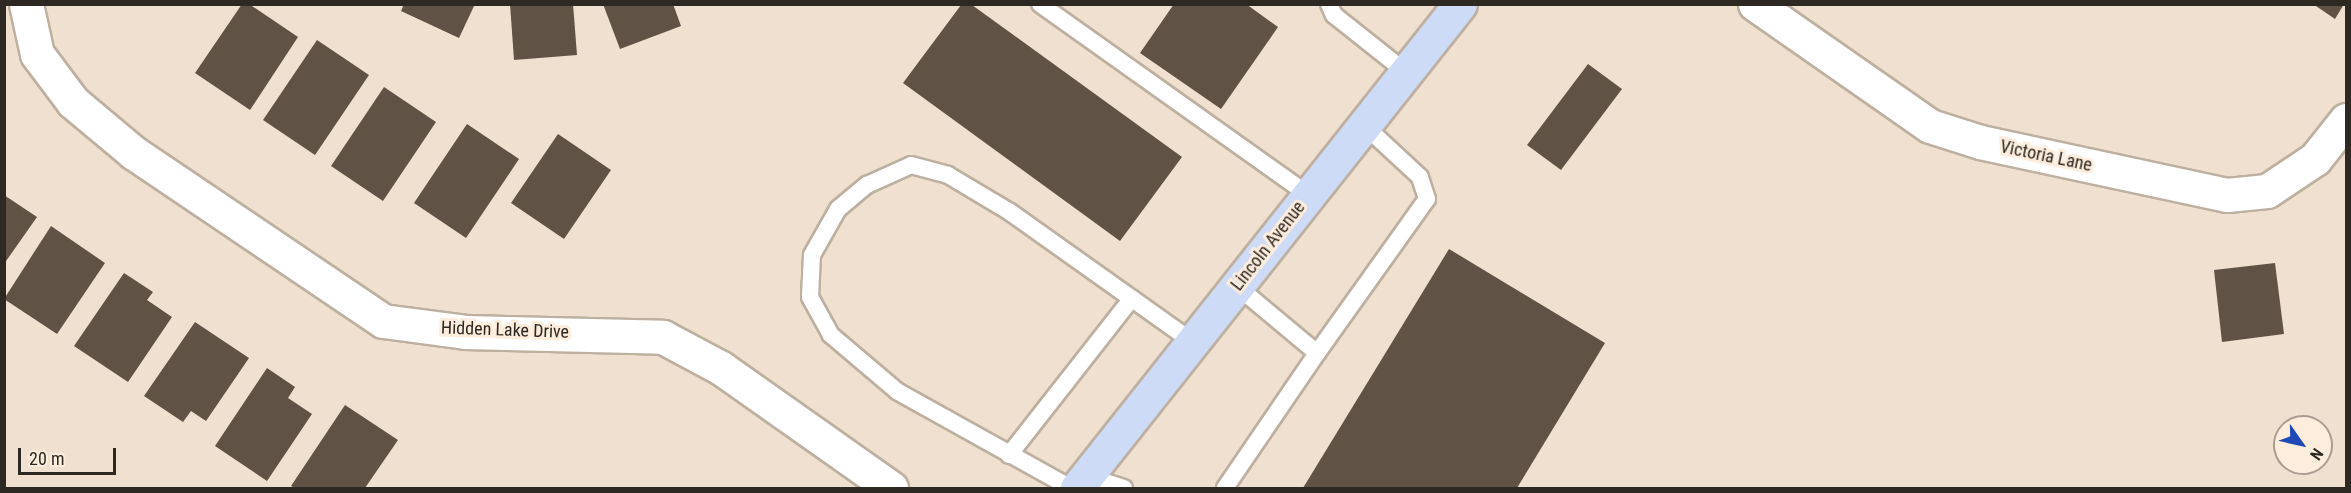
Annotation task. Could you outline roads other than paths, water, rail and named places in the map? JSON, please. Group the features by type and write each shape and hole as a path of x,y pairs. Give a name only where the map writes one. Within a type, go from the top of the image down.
{"street":[{"name":"Hidden Lake Drive","path":"26,4 37,54 73,102 134,153 383,321 465,332 663,337 721,368 891,489"},
{"name":"Lincoln Avenue","path":"1078,484 1460,4"},
{"name":"Victoria Lane","path":"1755,4 1930,126 1980,142 2227,195 2267,191 2315,159 2346,120"}],"lane":[{"path":"1040,4 1309,195"},
{"path":"1329,4 1334,15 1406,72"},
{"path":"1224,489 1317,353 1427,199 1420,177 1364,126"},
{"path":"1124,489 1078,484 1009,455 897,391 831,335 810,297 812,255 838,209 867,185 912,165 948,175 1011,212 1193,342"},
{"path":"1237,286 1317,353"},
{"path":"1009,455 1132,298"}]}
